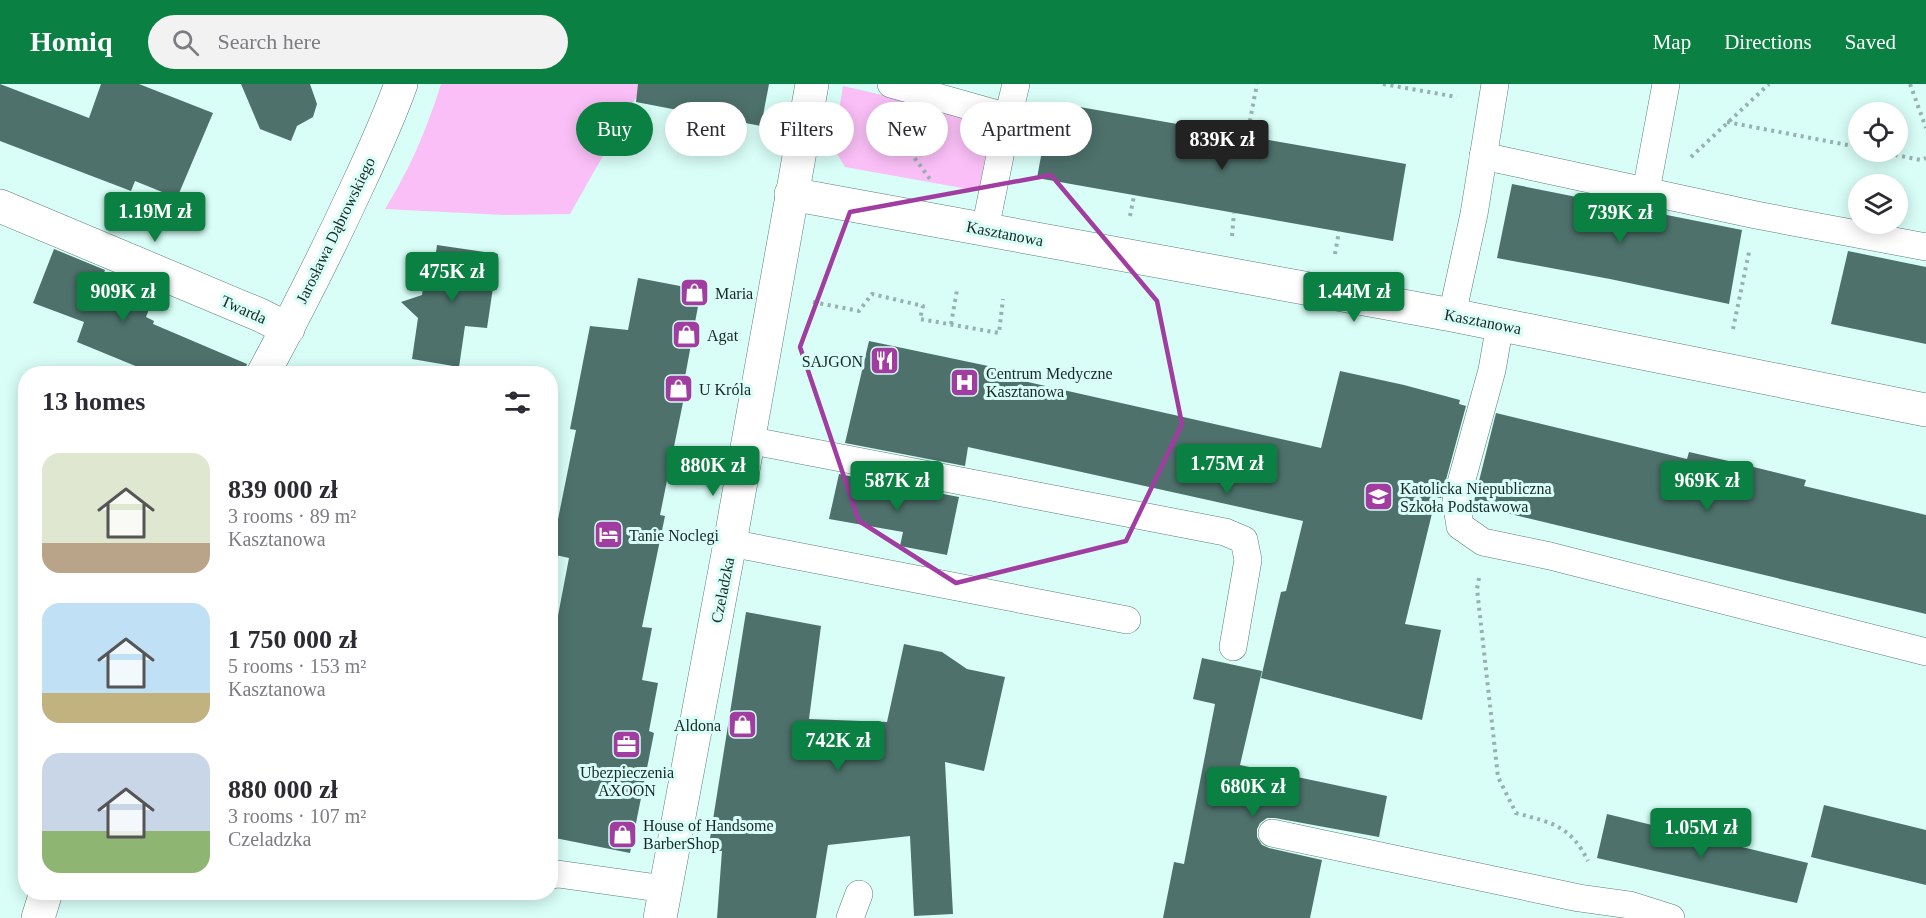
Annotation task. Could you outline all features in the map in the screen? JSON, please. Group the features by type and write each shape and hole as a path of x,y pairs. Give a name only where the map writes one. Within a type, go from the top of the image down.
{"street":[{"name":"Jarosława Dąbrowskiego","path":"267,366 288,329 336,233 389,117 401,84"},
{"name":"Czeladzka","path":"662,903 730,543 812,84"},
{"name":"Kasztanowa","path":"791,195 1500,324 1926,410"},
{"name":"Twarda","path":"0,206 249,310 288,329"},
{"path":"38,918 44,900"}],"lane":[{"path":"891,84 960,103"},
{"path":"1012,102 1016,84"},
{"path":"1452,315 1474,213 1495,84"},
{"path":"1650,192 1666,84"},
{"path":"985,229 1000,156"},
{"path":"1484,156 1756,215 1926,247"},
{"path":"1500,324 1492,370 1456,501 1460,526 1483,542 1550,556 1926,652"},
{"path":"748,440 1225,532 1244,540 1248,560 1233,647"},
{"path":"730,543 1127,620"},
{"path":"1272,833 1579,898 1630,905 1671,918"},
{"path":"558,874 662,903"}],"path":[{"path":"1247,136 1257,84"},
{"path":"1383,84 1465,98"},
{"path":"1650,192 1769,84"},
{"path":"1910,84 1924,114 1926,128"},
{"path":"1727,122 1848,145"},
{"path":"914,156 933,182"},
{"path":"1908,157 1921,160 1926,158"},
{"path":"1131,210 1134,196"},
{"path":"1233,228 1234,213"},
{"path":"1733,330 1756,215"},
{"path":"1336,249 1339,231"},
{"path":"951,324 957,290"},
{"path":"822,304 859,311 872,294 923,306 920,318 999,333 1003,299"},
{"path":"1483,542 1477,588 1498,777 1516,813 1559,826 1581,847 1590,867 1579,898"}],"highlighted area":[{"path":"1051,175 1157,301 1182,424 1126,541 956,583 859,521 800,347 850,212"}],"shaded area":[{"path":"441,84 646,84 633,102 576,102 576,156 603,156 570,214 504,215 385,209 403,178 430,117"},
{"path":"843,86 913,102 866,102 866,156 948,156 948,110 960,113 960,156 985,156 979,191 845,167 838,156 854,156 854,102 840,102"}],"building":[{"path":"0,84 89,118 101,84 139,84 213,113 177,198 135,181 131,191 0,141"},
{"path":"241,84 310,84 317,104 313,117 297,126 291,141 260,129"},
{"path":"638,84 769,84 766,102 759,102 759,126 747,123 747,102 665,102 665,108 653,105 653,102 636,102"},
{"path":"1092,109 1406,164 1393,241 1037,178 1041,156 1092,156"},
{"path":"1512,184 1742,230 1729,304 1497,258"},
{"path":"437,245 498,254 487,328 465,326 459,366 412,359 418,318 401,302 422,295 424,280 432,280"},
{"path":"54,249 105,270 100,283 151,304 146,317 154,321 153,324 247,364 246,366 136,366 77,342 84,322 33,303"},
{"path":"1848,251 1926,267 1926,344 1831,324"},
{"path":"638,278 701,290 685,377 688,378 660,515 665,516 642,627 652,628 642,680 658,683 649,731 654,733 630,853 558,839 558,616 569,558 558,556 558,519 576,430 570,429 590,326 628,330"},
{"path":"869,341 1021,373 1019,380 1321,448 1340,371 1460,400 1459,404 1466,406 1441,498 1436,497 1405,624 1441,630 1422,720 1261,678 1281,592 1286,591 1303,521 968,447 965,466 845,443"},
{"path":"1496,413 1687,459 1689,452 1733,462 1806,480 1804,486 1926,515 1926,614 1473,505"},
{"path":"839,474 959,497 947,555 900,546 903,532 829,519"},
{"path":"746,612 821,626 809,719 887,722 904,644 942,652 967,669 1005,677 984,771 945,762 953,914 914,916 910,836 828,845 816,918 717,918 722,851 708,851"},
{"path":"1202,658 1262,671 1240,765 1387,796 1379,837 1275,818 1267,818 1260,823 1257,837 1262,845 1322,860 1310,918 1163,918 1174,862 1184,864 1215,704 1193,699"},
{"path":"1824,805 1926,830 1926,885 1811,857"},
{"path":"1607,814 1808,863 1797,903 1597,858"}],"place":[{"name":"Maria","path":"694,293"},
{"name":"Agat","path":"686,335"},
{"name":"SAJGON","path":"884,361"},
{"name":"Centrum Medyczne Kasztanowa","path":"965,382"},
{"name":"U Króla","path":"678,389"},
{"name":"Katolicka Niepubliczna Szkoła Podstawowa","path":"1379,497"},
{"name":"Tanie Noclegi","path":"608,535"},
{"name":"Aldona","path":"742,725"},
{"name":"Ubezpieczenia AXOON","path":"627,744"},
{"name":"House of Handsome BarberShop","path":"622,834"}]}
